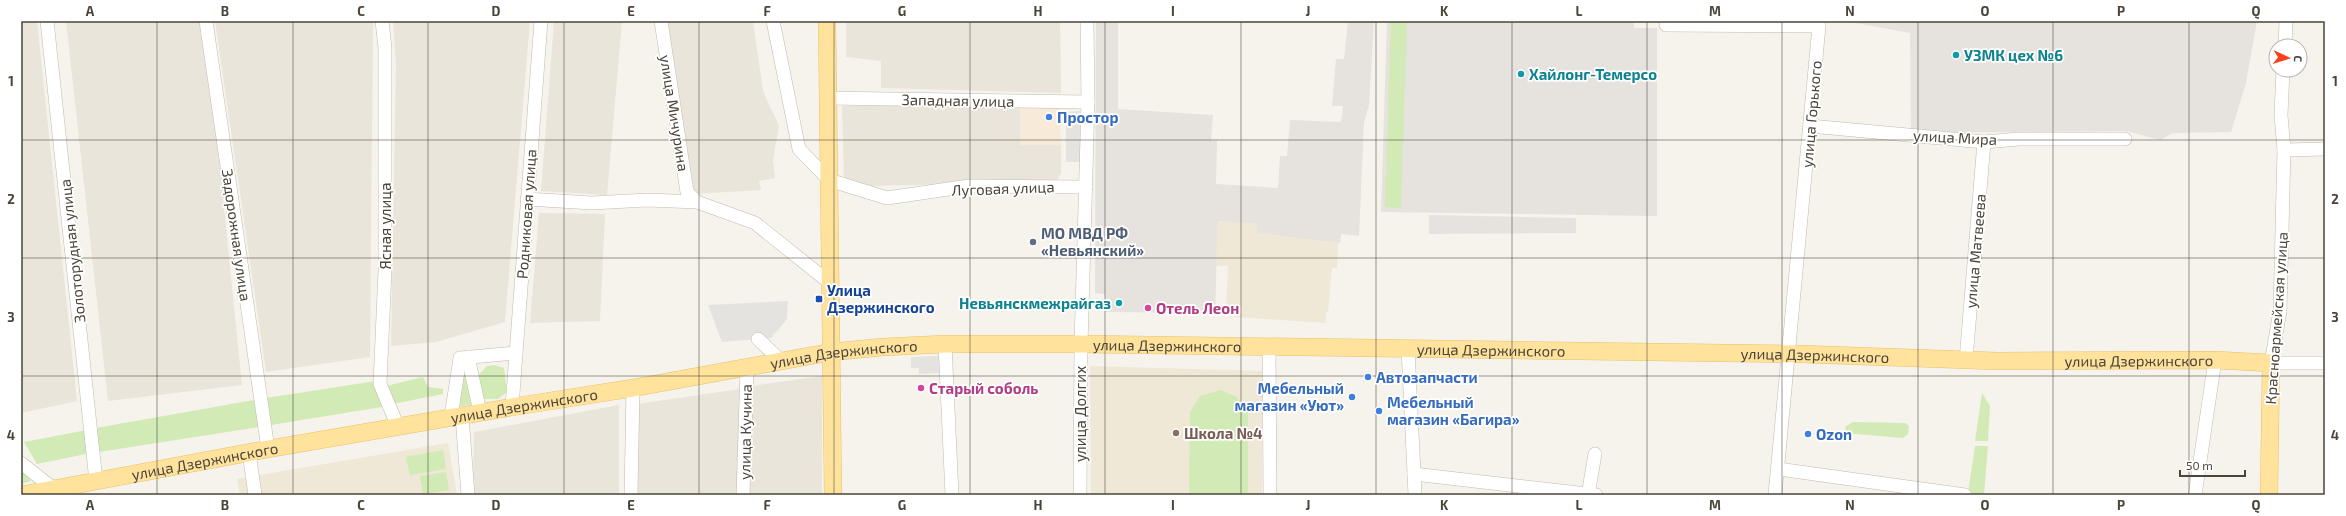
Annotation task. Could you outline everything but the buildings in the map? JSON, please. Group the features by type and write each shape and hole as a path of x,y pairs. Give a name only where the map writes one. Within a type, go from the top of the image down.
{"main road":[{"path":"827,21 833,495"},
{"name":"улица Дзержинского","path":"21,495 249,452 480,412 746,369 831,352 883,347 945,344 1081,344 1788,354 1966,360 2215,360 2271,363"},
{"name":"Красноармейская улица","path":"2269,495 2271,363"}],"street":[{"name":"Золоторудная улица","path":"47,21 96,481"},
{"name":"Задорожная улица","path":"206,21 268,449"},
{"name":"Ясная улица","path":"382,21 385,56 385,270 380,384 398,427"},
{"name":"Родниковая улица","path":"512,407 541,21"},
{"name":"улица Мичурина","path":"661,21 687,192 697,202"},
{"path":"773,21 798,149 829,180"},
{"path":"2285,38 2286,21"},
{"name":"улица Долгих","path":"1080,495 1081,344 1088,102 1086,22"},
{"name":"улица Горького","path":"1666,25 1819,26 1775,495"},
{"name":"Красноармейская улица","path":"2271,363 2280,311 2284,150 2281,115 2283,78"},
{"name":"Западная улица","path":"827,98 1088,102"},
{"name":"улица Мира","path":"1810,126 1984,142 2019,139 2125,139"},
{"name":"улица Матвеева","path":"1966,360 1984,142"},
{"path":"2284,150 2325,149"},
{"name":"Луговая улица","path":"829,180 887,198 969,186 1086,187"},
{"path":"527,199 592,203 647,200 697,202 755,223 830,283"},
{"path":"758,339 782,362"},
{"path":"945,344 952,495"},
{"path":"1269,347 1270,495"},
{"path":"1408,349 1415,495"},
{"path":"468,495 457,416 460,358 516,353"},
{"path":"468,357 480,412"},
{"path":"2195,495 2215,360"},
{"name":"улица Дзержинского","path":"2271,363 2325,363"},
{"name":"улица Кучина","path":"743,495 746,369"},
{"path":"631,495 633,388"},
{"path":"249,452 255,495"},
{"path":"1414,474 1590,495 1595,454"},
{"path":"21,463 54,489"},
{"path":"1778,469 1964,495"}],"shaded area":[{"path":"21,21 37,21 77,401 21,413"},
{"path":"66,21 205,21 242,385 108,401"},
{"path":"215,21 373,21 370,357 266,372"},
{"path":"393,21 530,21 505,322 436,342 391,346 396,65"},
{"path":"554,21 622,21 607,195 541,191"},
{"path":"665,21 753,21 763,91 779,126 773,160 775,178 759,181 761,190 693,194"},
{"path":"846,21 1060,21 1061,93 881,88 881,61 846,57"},
{"path":"1096,21 1118,21 1118,109 1213,115 1211,141 1217,141 1216,184 1278,188 1280,156 1287,156 1290,120 1341,122 1343,106 1332,106 1336,59 1344,59 1348,21 1374,21 1369,105 1364,122 1359,236 1341,234 1340,243 1256,233 1257,224 1218,221 1215,313 1105,312 1105,294 1095,293"},
{"path":"1387,21 1634,21 1634,28 1657,28 1657,216 1381,212"},
{"path":"1845,21 2257,21 2246,83 2231,132 2173,133 2160,140 2127,131 1911,133 1910,33"},
{"path":"916,105 973,107 1020,105 1020,145 1061,145 1061,173 1056,182 868,186 844,178 842,106"},
{"path":"1020,105 1060,106 1061,145 1020,145"},
{"path":"1080,111 1081,162 1066,162 1066,112"},
{"path":"539,213 605,214 600,321 530,323"},
{"path":"1429,215 1576,218 1576,233 1429,234"},
{"path":"1218,221 1257,224 1257,233 1338,243 1337,268 1332,268 1328,311 1326,312 1325,323 1235,317 1226,313 1228,266 1216,266"},
{"path":"788,301 787,319 771,338 722,342 708,305"},
{"path":"942,356 942,373 919,374 919,368 911,368 911,357"},
{"name":"Школа №4","path":"1090,366 1262,371 1262,495 1091,495"},
{"path":"822,376 822,495 750,495 752,386"},
{"path":"740,389 738,495 637,495 637,404"},
{"path":"619,405 619,495 473,495 474,432"},
{"path":"448,443 457,495 240,495 237,479"}],"green space":[{"path":"1391,21 1407,21 1401,208 1385,207"},
{"path":"494,365 504,368 507,392 498,399 484,399 478,390 477,377 487,366"},
{"path":"466,372 473,404 457,407 461,373"},
{"path":"423,377 428,387 443,389 443,394 393,404 386,386"},
{"path":"376,381 382,407 271,425 266,398"},
{"path":"1221,390 1237,397 1248,413 1248,495 1189,495 1190,412 1200,396"},
{"path":"1982,393 1990,406 1988,441 1975,441"},
{"path":"254,400 259,427 99,452 96,428"},
{"path":"1853,422 1905,423 1909,426 1908,434 1903,438 1844,433 1846,426"},
{"path":"87,430 91,453 37,464 24,442"},
{"path":"1975,446 1988,446 1984,495 1968,493"},
{"path":"443,450 446,469 410,475 406,457"},
{"path":"21,469 31,481 21,484"},
{"path":"446,472 449,490 423,494 420,476"}],"place":[{"name":"УЗМК цех №6","path":"1956,55"},
{"name":"Хайлонг-Темерсо","path":"1521,74"},
{"name":"Простор","path":"1049,117"},
{"name":"МО МВД РФ «Невьянский»","path":"1033,242"},
{"name":"Улица Дзержинского","path":"819,299"},
{"name":"Невьянскмежрайгаз","path":"1119,303"},
{"name":"Отель Леон","path":"1148,308"},
{"name":"Автозапчасти","path":"1368,377"},
{"name":"Старый соболь","path":"921,388"},
{"name":"Мебельный магазин «Уют»","path":"1352,397"},
{"name":"Мебельный магазин «Багира»","path":"1379,411"},
{"name":"Школа №4","path":"1176,433"},
{"name":"Ozon","path":"1808,434"}]}
